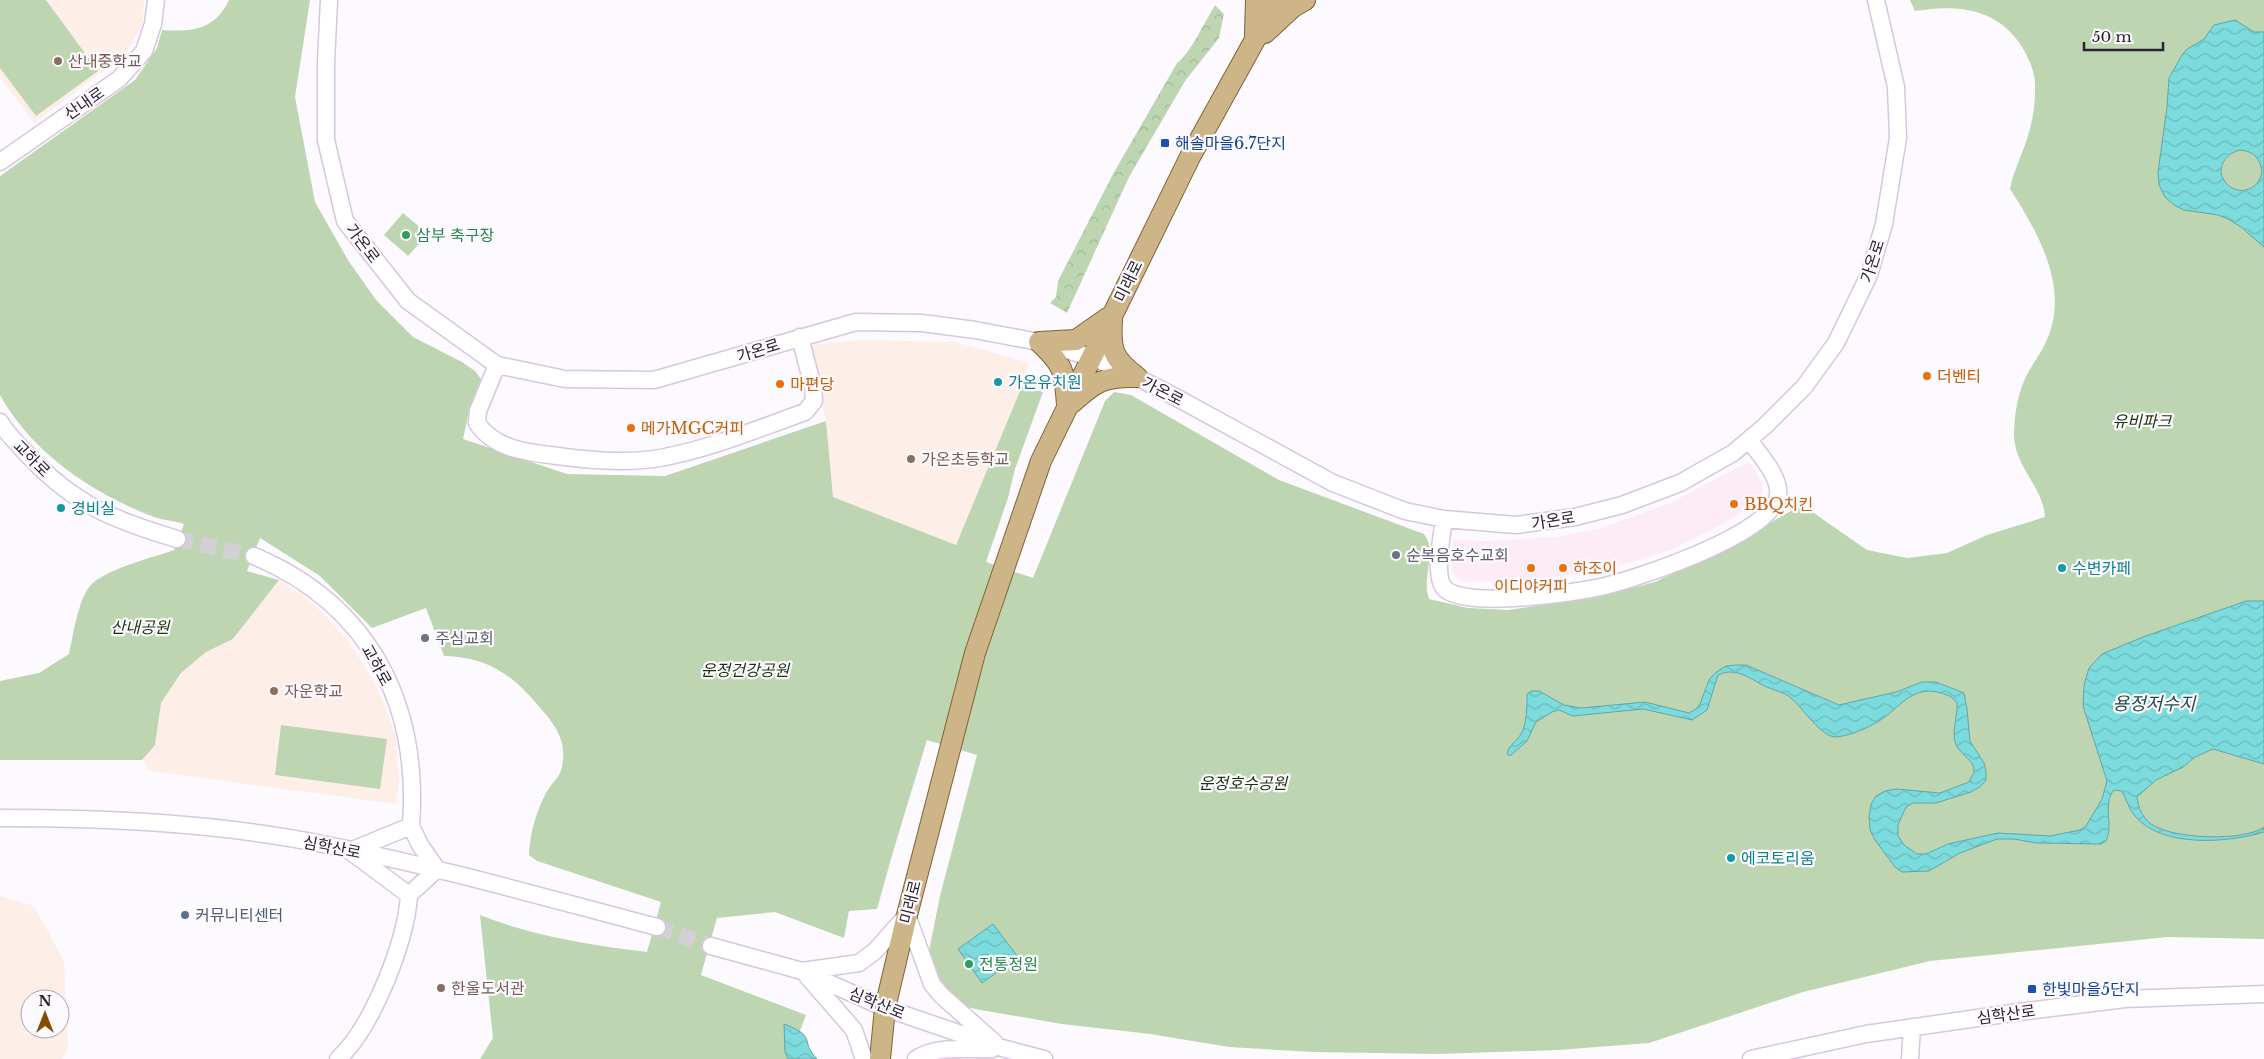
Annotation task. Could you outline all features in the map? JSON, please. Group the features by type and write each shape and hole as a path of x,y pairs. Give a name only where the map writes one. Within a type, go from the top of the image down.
{"main road":[{"path":"1254,42 1256,0"},
{"name":"미래로","path":"880,1059 885,1008 907,915 975,653 1041,462 1190,157 1277,0"},
{"path":"1254,42 1293,7 1305,0"},
{"path":"1039,342 1076,340 1112,314"},
{"path":"1112,314 1110,339 1113,353 1120,365 1137,377"},
{"path":"1039,342 1061,365 1065,379 1067,408"},
{"path":"1067,408 1101,380 1115,377 1137,377"}],"street":[{"name":"산내로","path":"1,160 119,79 144,51 153,24 156,0"},
{"name":"가온로","path":"329,0 326,63 326,140 345,221 408,301 497,365 565,379 654,380 856,322 922,324 975,330 1039,342 1091,357 1137,377 1333,482 1405,511 1444,519 1516,525 1574,517 1622,506 1680,483 1733,453 1749,440 1804,386 1836,343 1868,275 1884,224 1898,138 1896,87 1876,0"},
{"path":"497,365 477,417 477,423 494,442 534,454 598,461 659,458 711,446 804,412 814,401 800,337"},
{"name":"교하로","path":"0,422 39,468 66,491 88,506 127,524 177,539"},
{"path":"1444,519 1439,574 1444,588 1452,594 1488,599 1510,598 1604,586 1689,558 1750,528 1772,510 1778,496 1778,486 1773,475 1749,440"},
{"name":"교하로","path":"254,556 282,568 306,582 337,608 362,637 382,670 399,707 408,738 413,801 411,826"},
{"name":"심학산로","path":"0,818 89,818 210,828 327,845 437,870 657,927"},
{"path":"338,1059 372,1013 391,968 408,911 410,895 437,870 420,845 411,826 350,850"},
{"path":"350,850 410,895"},
{"path":"802,971 859,963 875,951 907,915 932,984 941,995 1002,1048"},
{"name":"심학산로","path":"711,946 802,971 885,1008 1002,1048 1044,1059"},
{"path":"802,971 854,1030 864,1059"},
{"name":"심학산로","path":"1751,1059 1866,1034 2126,999 2264,994"},
{"path":"1910,1059 1912,1027"},
{"path":"916,1059 929,1053 940,1051 1002,1048"}],"shaded area":[{"name":"산내중학교","path":"0,0 144,0 143,23 126,54 34,123 0,77"},
{"name":"가온초등학교","path":"862,340 956,342 1029,363 1022,386 956,545 833,497 826,421 810,345"},
{"path":"1748,462 1754,467 1762,484 1762,494 1755,504 1721,525 1675,548 1629,563 1591,572 1520,581 1463,582 1452,571 1453,540 1485,541 1557,537 1601,528 1670,503"},
{"name":"자운학교","path":"279,580 310,601 332,622 351,645 372,678 386,708 396,739 399,783 396,804 150,771 142,760 155,745 161,703 181,673 206,652 233,639"},
{"path":"0,896 34,906 64,961 65,989 20,989 20,1039 68,1039 68,1047 62,1059 0,1059"}],"green space":[{"path":"0,0 46,0 98,71 36,116 0,68"},
{"path":"229,0 310,0 295,97 315,202 348,260 376,300 413,337 462,362 475,371 481,379 469,411 463,439 567,474 665,476 826,421 833,497 956,545 1022,386 1043,392 1015,469 1008,498 986,562 1033,578 1105,401 1114,392 1131,395 1279,480 1424,534 1430,549 1427,583 1429,599 1468,608 1508,610 1594,598 1655,582 1727,547 1791,511 1800,508 1808,509 1867,550 1907,558 1947,553 1987,535 2045,517 2035,486 2019,458 2014,436 2019,394 2028,372 2043,348 2051,328 2055,307 2054,286 2042,245 2010,189 2032,122 2035,95 2033,73 2030,62 2022,47 2001,24 1989,17 1961,9 1946,8 1915,11 1910,0 2264,0 2264,939 2168,937 1930,961 1803,992 1649,1043 1558,1050 1438,1054 1313,1052 1229,1047 1150,1034 1062,1024 975,1009 952,1003 927,961 940,896 977,755 927,740 877,909 849,911 844,938 775,912 717,918 701,975 806,1015 800,1031 785,1025 785,1052 788,1059 480,1059 493,1038 480,915 521,929 562,939 647,952 661,902 537,861 529,855 532,831 539,808 562,767 562,742 547,716 531,697 510,678 499,670 474,660 444,656 426,608 372,628 320,576 260,538 247,571 279,580 233,639 206,652 181,673 161,703 155,745 142,760 0,760 0,681 39,673 69,654 81,604 87,590 93,583 114,571 174,550 184,524 154,517 131,508 87,484 47,453 29,435 13,416 0,395 0,176 135,80 157,48 162,30 183,30 202,27 217,18"},
{"path":"1215,5 1224,14 1219,38 1185,81 1129,177 1067,313 1050,303 1056,297 1058,281 1113,174 1177,63 1193,44"},
{"name":"삼부 축구장","path":"403,213 428,234 408,256 384,235"},
{"path":"281,725 387,739 380,789 275,775"}],"water":[{"path":"2235,20 2254,32 2264,32 2264,247 2241,227 2228,219 2218,215 2184,210 2174,205 2165,197 2159,185 2158,172 2169,78 2187,49 2204,39 2214,25","holes":["2240,150 2255,156 2260,162 2262,171 2260,179 2255,185 2249,189 2236,190 2224,181 2221,169 2229,155"]},
{"name":"용정저수지","path":"2246,601 2264,601 2264,764 2213,749 2195,757 2183,767 2156,780 2137,797 2139,808 2145,818 2151,824 2161,829 2190,835 2225,837 2254,832 2264,827 2264,832 2249,836 2232,839 2196,840 2161,834 2135,816 2122,791 2114,790 2108,808 2108,835 2106,841 2101,844 2036,843 2014,839 1997,839 1960,853 1929,871 1902,872 1895,867 1870,830 1871,804 1876,796 1885,791 1896,789 1940,793 1969,782 1974,772 1974,768 1968,758 1959,750 1955,742 1954,731 1957,703 1948,695 1931,691 1914,695 1879,721 1869,726 1853,733 1836,737 1830,736 1818,727 1786,694 1744,675 1731,672 1718,675 1707,710 1692,720 1643,709 1573,716 1559,710 1536,722 1527,741 1510,756 1507,754 1509,748 1523,730 1527,694 1532,691 1539,691 1564,705 1581,708 1645,702 1689,713 1700,704 1709,680 1715,673 1726,666 1746,665 1839,705 1896,692 1922,682 1936,682 1964,693 1970,741 1984,763 1986,780 1980,787 1971,792 1936,803 1913,803 1906,807 1898,825 1898,836 1904,845 1917,854 1926,854 1948,844 1998,833 2050,836 2080,830 2086,826 2102,799 2107,781 2083,706 2084,685 2089,668 2102,654 2143,637"},
{"path":"993,924 1018,957 982,983 958,949"},
{"path":"784,1024 805,1036 812,1053 817,1059 788,1059 785,1052"}],"tunnel":[{"path":"177,539 254,556"},
{"path":"657,927 711,946"}],"place":[{"name":"산내중학교","path":"58,61"},
{"name":"해솔마을6.7단지","path":"1165,143"},
{"name":"삼부 축구장","path":"406,235"},
{"name":"더벤티","path":"1927,376"},
{"name":"가온유치원","path":"998,382"},
{"name":"마편당","path":"780,384"},
{"name":"메가MGC커피","path":"631,428"},
{"name":"가온초등학교","path":"911,459"},
{"name":"BBQ치킨","path":"1734,504"},
{"name":"경비실","path":"61,508"},
{"name":"순복음호수교회","path":"1396,555"},
{"name":"이디야커피","path":"1531,568"},
{"name":"하조이","path":"1563,568"},
{"name":"수변카페","path":"2062,568"},
{"name":"주심교회","path":"425,638"},
{"name":"자운학교","path":"274,691"},
{"name":"에코토리움","path":"1731,858"},
{"name":"커뮤니티센터","path":"185,915"},
{"name":"전통정원","path":"969,964"},
{"name":"한울도서관","path":"441,988"},
{"name":"한빛마을5단지","path":"2032,989"}],"park label":[{"name":"유비파크","path":"2142,421"},
{"name":"산내공원","path":"140,627"},
{"name":"운정건강공원","path":"745,670"},
{"name":"운정호수공원","path":"1243,783"}]}
